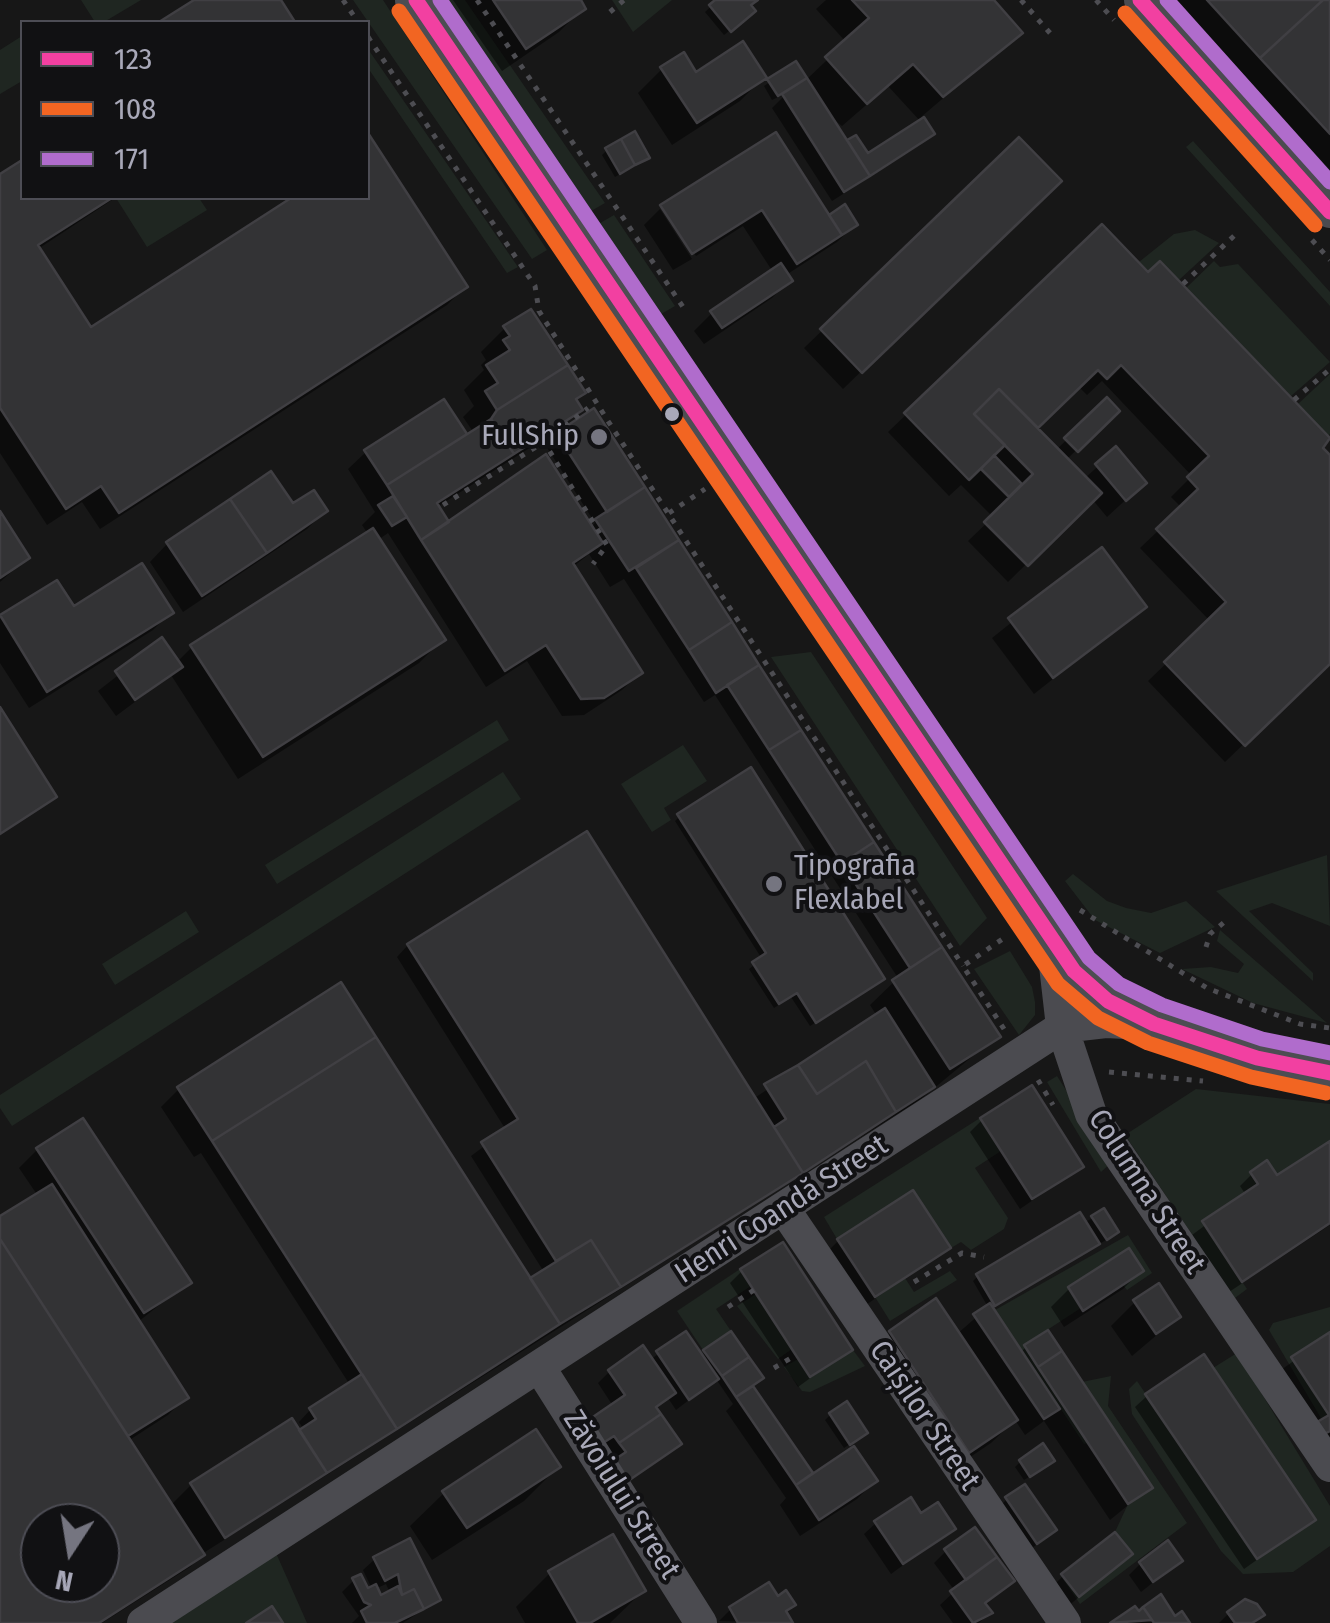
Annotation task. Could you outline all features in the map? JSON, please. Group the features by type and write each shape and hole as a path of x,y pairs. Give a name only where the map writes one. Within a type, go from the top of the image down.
{"main road":[{"name":"Columna Street","path":"416,0 1044,928"},
{"path":"1044,928 1074,971 1108,1001 1154,1024"},
{"name":"Henri Coandă Street","path":"1154,1024 1256,1058 1330,1073"}],"street":[{"path":"1140,0 1330,212"},
{"name":"Columna Street","path":"1044,928 1062,1027 1091,1114 1330,1466"},
{"name":"Henri Coandă Street","path":"143,1623 1062,1027 1106,1022 1154,1024"},
{"name":"Caișilor Street","path":"784,1209 1065,1623"},
{"name":"Zăvoiului Street","path":"540,1368 702,1623"}],"path":[{"path":"477,0 685,310"},
{"path":"610,12 624,0"},
{"path":"1021,0 1050,33"},
{"path":"370,39 535,286 539,311 1021,1054"},
{"path":"1182,284 1236,234"},
{"path":"1294,400 1330,369"},
{"path":"443,505 544,442 588,408"},
{"path":"544,442 607,545 594,564"},
{"path":"668,513 733,470"},
{"path":"962,966 1044,928 1066,900 1106,930 1206,988 1300,1024 1330,1028"},
{"path":"1206,947 1210,934 1228,919"},
{"path":"1075,1070 1215,1083"},
{"path":"914,1282 962,1253 984,1257"},
{"path":"728,1307 754,1290"},
{"path":"774,1368 796,1355"}],"shaded area":[{"path":"81,0 141,0 107,20 94,20"},
{"path":"353,0 383,0 547,250 532,259"},
{"path":"434,0 465,0 605,203 579,218"},
{"path":"612,0 672,0 633,32"},
{"path":"20,37 20,82 0,94 0,50"},
{"path":"370,52 518,267 507,273 370,71"},
{"path":"1193,141 1330,292 1330,306 1186,147"},
{"path":"117,200 200,200 207,210 147,247"},
{"path":"614,215 675,306 656,317 588,230"},
{"path":"1195,230 1219,243 1179,280 1160,261 1148,272 1139,262 1174,234"},
{"path":"1214,261 1220,267 1238,264 1330,362 1291,396 1186,288"},
{"path":"1330,374 1330,434 1328,436 1298,404"},
{"path":"811,652 987,918 960,946 771,657"},
{"path":"497,720 509,740 277,884 265,865"},
{"path":"683,745 707,781 664,808 671,820 652,832 621,784"},
{"path":"503,772 521,799 12,1126 0,1108 0,1095"},
{"path":"1327,855 1330,926 1272,903 1249,911 1313,973 1313,981 1216,891"},
{"path":"1073,874 1107,901 1126,908 1151,913 1186,901 1215,927 1160,953 1095,920 1065,881"},
{"path":"186,911 199,932 115,985 102,964"},
{"path":"1220,930 1327,1023 1253,1003 1182,969 1211,967 1238,973 1244,964 1217,941"},
{"path":"1010,951 1032,987 1035,1002 1035,1015 1019,1035 974,969"},
{"path":"1057,1076 1112,1162 1101,1172 1047,1082"},
{"path":"1196,1089 1330,1104 1330,1141 1277,1175 1267,1161 1258,1184 1202,1221 1247,1289 1235,1298 1125,1135"},
{"path":"980,1118 1001,1151 975,1168 1008,1218 1004,1229 971,1250 961,1242 951,1248 913,1190 837,1239 824,1217"},
{"path":"1128,1235 1152,1273 1127,1290 1123,1285 1144,1271 1128,1248 1068,1287 1081,1308 1024,1345 1088,1443 1084,1444 995,1310"},
{"path":"740,1269 751,1286 716,1309 731,1331 703,1350 677,1311"},
{"path":"950,1271 957,1280 890,1321 875,1297 905,1278 914,1292"},
{"path":"756,1294 792,1349 778,1359 737,1306"},
{"path":"1330,1307 1330,1332 1292,1357 1329,1415 1322,1420 1269,1330 1273,1323"},
{"path":"853,1350 865,1366 810,1392 802,1391 784,1367 798,1359 811,1377"},
{"path":"1237,1353 1330,1506 1330,1546 1293,1572 1243,1574 1221,1551 1132,1414 1129,1389 1137,1381 1257,1559 1213,1368"},
{"path":"1111,1376 1108,1406 1187,1523 1080,1604 1060,1575 1080,1596 1133,1555 1115,1532 1128,1504 1152,1488 1082,1382"},
{"path":"276,1553 307,1623 168,1623"}],"building":[{"path":"194,0 281,0 294,20 162,20"},
{"path":"493,0 581,0 586,9 526,49"},
{"path":"715,0 758,0 751,5 756,11 731,32 709,5"},
{"path":"852,0 994,0 1023,33 943,97 913,64 867,104 825,57 869,18"},
{"path":"1207,0 1323,0 1260,58"},
{"path":"1323,0 1330,0 1330,134 1260,58"},
{"path":"743,41 767,78 697,123 660,67 684,52 696,72"},
{"path":"796,61 807,78 778,96 767,79"},
{"path":"807,78 870,176 844,192 782,94"},
{"path":"924,117 935,134 870,176 847,140 856,135 868,153"},
{"path":"635,131 650,158 635,165 621,139"},
{"path":"776,132 842,235 797,264 762,210 692,254 660,205"},
{"path":"370,136 468,287 119,513 101,486 66,509 0,408 0,174 20,161 20,200 109,200 38,245 91,327 288,200 370,200"},
{"path":"1019,137 1062,181 862,373 820,329"},
{"path":"621,139 635,165 620,174 605,148"},
{"path":"845,204 858,225 842,235 829,215"},
{"path":"1102,224 1148,272 1160,261 1330,438 1323,448 1330,455 1330,664 1245,746 1164,662 1226,602 1156,529 1198,489 1187,477 1209,456 1121,365 1107,379 1098,370 1038,428 999,389 974,414 1005,445 969,480 904,413"},
{"path":"781,263 793,281 722,328 710,311"},
{"path":"531,309 568,365 497,410 485,391 498,383 486,365 510,350 503,340 510,336 503,326"},
{"path":"568,365 586,393 576,399 583,410 514,454 491,419 497,410"},
{"path":"999,389 1102,493 1028,566 984,522 1033,474 974,414"},
{"path":"1107,397 1120,411 1078,452 1064,438"},
{"path":"444,399 467,434 387,485 364,450"},
{"path":"594,408 645,487 607,512 556,433"},
{"path":"491,419 514,454 437,503 449,522 421,540 387,485"},
{"path":"1116,446 1147,483 1126,501 1095,464"},
{"path":"546,454 603,543 573,563 643,673 604,698 581,699 546,645 505,671 421,540"},
{"path":"994,455 1022,484 1009,497 981,469"},
{"path":"271,471 293,503 314,490 328,511 267,553 230,499"},
{"path":"645,487 679,540 629,571 595,519"},
{"path":"393,496 407,517 392,526 378,505"},
{"path":"230,499 267,553 202,596 166,542"},
{"path":"0,511 30,558 0,578"},
{"path":"373,528 446,640 263,757 190,645"},
{"path":"679,540 732,622 689,650 636,568"},
{"path":"1102,547 1147,607 1053,678 1008,618"},
{"path":"142,563 174,613 47,692 0,615 57,580 74,606"},
{"path":"732,622 759,665 716,693 689,650"},
{"path":"162,637 183,667 135,700 115,671"},
{"path":"759,665 801,730 769,750 727,685"},
{"path":"0,707 57,797 0,834"},
{"path":"801,730 874,842 842,863 769,750"},
{"name":"Tipografia Flexlabel","path":"751,767 885,979 816,1023 797,993 779,1004 752,962 766,953 677,814"},
{"path":"587,831 803,1173 621,1287 591,1240 556,1261 481,1142 518,1119 407,944"},
{"path":"874,842 942,947 910,968 842,863"},
{"path":"942,947 1001,1037 950,1069 892,980"},
{"path":"341,982 376,1037 212,1141 177,1087"},
{"path":"885,1008 935,1087 896,1112 866,1061 817,1094 798,1065"},
{"path":"376,1037 560,1324 397,1429 212,1141"},
{"path":"866,1061 896,1112 803,1173 774,1127 786,1119 764,1084 798,1065 817,1094"},
{"path":"1032,1085 1084,1167 1032,1199 980,1118"},
{"path":"83,1118 192,1283 144,1313 36,1148"},
{"path":"1330,1141 1330,1223 1242,1282 1202,1221 1258,1184 1250,1172 1267,1160 1277,1175"},
{"path":"52,1184 189,1398 128,1436 0,1239 0,1216"},
{"path":"913,1190 951,1248 875,1297 837,1239"},
{"path":"1104,1208 1119,1232 1107,1240 1091,1216"},
{"path":"1080,1212 1100,1244 995,1306 976,1274"},
{"path":"0,1239 205,1555 99,1623 0,1623"},
{"path":"591,1240 621,1287 560,1324 530,1278"},
{"path":"783,1242 853,1350 810,1377 740,1269"},
{"path":"1129,1248 1144,1271 1083,1311 1068,1287"},
{"path":"1159,1283 1181,1317 1156,1334 1133,1300"},
{"path":"936,1298 1018,1420 969,1453 889,1331"},
{"path":"990,1303 1060,1409 1044,1419 973,1314"},
{"path":"1048,1330 1062,1351 1038,1367 1024,1345"},
{"path":"686,1331 719,1379 689,1400 656,1351"},
{"path":"731,1331 749,1357 722,1376 703,1350"},
{"path":"1330,1332 1330,1431 1324,1434 1317,1422 1329,1415 1291,1357"},
{"path":"643,1345 676,1393 656,1407 661,1414 619,1443 614,1436 603,1443 587,1421 625,1395 608,1370"},
{"path":"1062,1351 1153,1488 1128,1504 1038,1367"},
{"path":"1204,1354 1316,1520 1257,1559 1145,1394"},
{"path":"749,1357 764,1378 736,1397 722,1376"},
{"path":"362,1374 397,1429 327,1473 299,1430 316,1419 309,1408"},
{"path":"753,1386 813,1473 796,1485 736,1397"},
{"path":"847,1401 868,1433 850,1445 829,1413"},
{"path":"661,1414 682,1444 628,1481 614,1460 626,1452 619,1443"},
{"path":"292,1418 327,1473 225,1538 190,1483"},
{"path":"536,1429 561,1467 467,1528 442,1491"},
{"path":"1043,1443 1055,1461 1030,1477 1019,1460"},
{"path":"854,1446 878,1481 819,1520 796,1485"},
{"path":"1025,1484 1057,1530 1037,1544 1005,1497"},
{"path":"911,1497 921,1513 938,1502 956,1529 903,1564 874,1521"},
{"path":"975,1527 997,1557 966,1580 944,1549"},
{"path":"1115,1532 1133,1554 1079,1597 1061,1574"},
{"path":"613,1534 646,1591 590,1623 578,1623 548,1571"},
{"path":"410,1538 441,1600 424,1609 414,1589 402,1595 398,1574 385,1581 373,1557"},
{"path":"1168,1540 1183,1561 1153,1582 1139,1562"},
{"path":"997,1557 1015,1581 985,1603 993,1613 973,1623 950,1591"},
{"path":"361,1574 368,1588 376,1584 381,1595 398,1586 402,1595 414,1589 424,1609 395,1623 367,1623 361,1611 371,1605 364,1602 352,1578"},
{"path":"769,1582 778,1596 786,1590 796,1605 786,1611 793,1623 738,1623 729,1607"},
{"path":"1161,1594 1175,1616 1182,1611 1190,1623 1154,1623 1143,1607"},
{"path":"1245,1599 1257,1604 1265,1615 1252,1623 1235,1623 1227,1612"},
{"path":"272,1606 283,1623 246,1623"},
{"path":"1135,1606 1139,1611 1143,1607 1152,1620 1110,1623"}],"transit line":[{"name":"123","path":"416,0 1074,971 1108,1001 1154,1024 1257,1058 1330,1073"},
{"name":"171","path":"440,0 1089,958 1119,984 1162,1005 1262,1039 1330,1053"},
{"name":"123","path":"1140,0 1330,212"},
{"name":"171","path":"1167,0 1330,182"},
{"name":"108","path":"399,11 1058,984 1098,1018 1148,1043 1251,1077 1326,1093"},
{"name":"108","path":"1125,13 1315,225"}],"place":[{"name":"FullShip","path":"599,437"},
{"name":"Tipografia Flexlabel","path":"774,884"}]}
